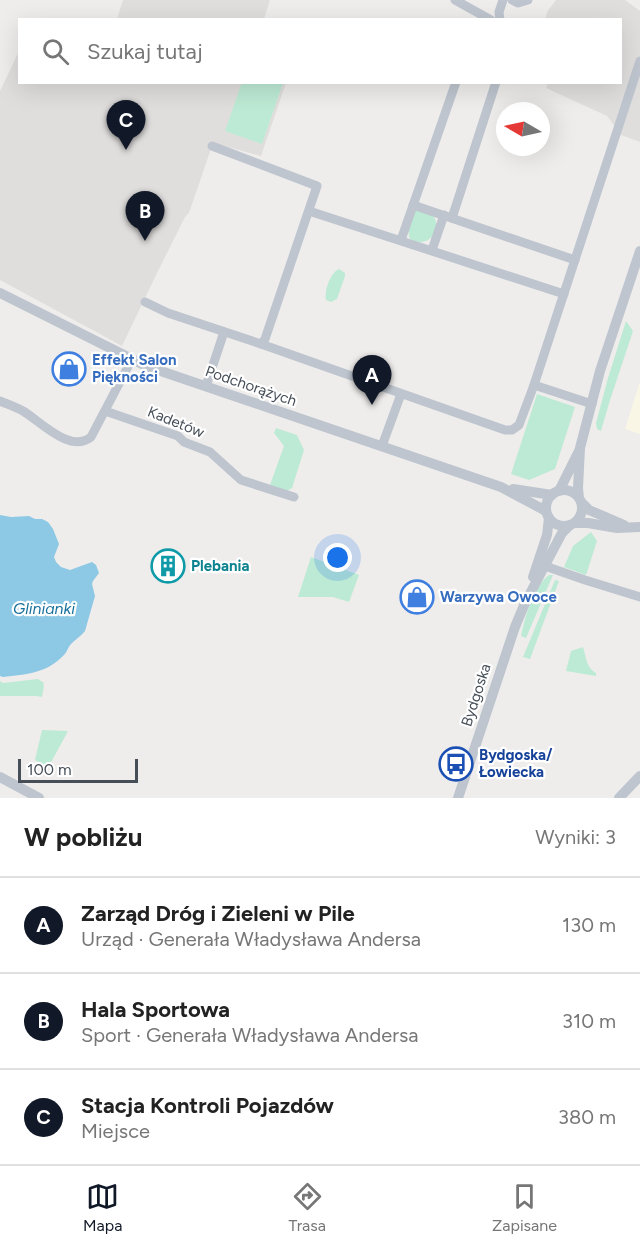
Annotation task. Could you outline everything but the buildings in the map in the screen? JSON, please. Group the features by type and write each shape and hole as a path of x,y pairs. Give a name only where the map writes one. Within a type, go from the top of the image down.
{"street":[{"path":"455,0 479,16"},
{"path":"500,18 499,12 503,0"},
{"path":"512,0 518,3 528,0"},
{"path":"145,302 168,313 401,394 508,430 515,429 519,425 534,385 640,61"},
{"path":"401,240 455,84"},
{"path":"432,250 448,217 495,84"},
{"path":"212,146 317,186 265,339 261,344"},
{"path":"413,205 575,260"},
{"path":"309,211 564,294"},
{"path":"573,524 582,514 578,488 580,448 606,354 640,251"},
{"name":"Podchorążych","path":"0,293 132,359 206,386 501,487 544,495 555,493"},
{"path":"206,386 224,332"},
{"path":"0,401 21,410 61,437 85,441 91,437 132,359"},
{"path":"534,385 592,404"},
{"path":"382,446 401,394"},
{"name":"Kadetów","path":"105,411 178,435 184,442 210,452 241,480 294,497"},
{"path":"580,448 547,503 547,515 560,526 588,523 617,528 635,527"},
{"name":"Podchorążych","path":"501,487 547,515"},
{"path":"555,493 570,491 589,510 635,527"},
{"name":"Bydgoska","path":"525,603 549,528 547,515"},
{"name":"Bydgoska","path":"458,798 514,627 562,533 573,524"},
{"path":"545,566 640,597"},
{"path":"619,798 640,776"},
{"path":"0,777 39,798"}],"shaded area":[{"path":"123,0 270,0 264,18 117,18"},
{"path":"556,0 625,0 640,11 640,142 621,135 607,116 546,88 548,84 622,84 622,18 546,18"},
{"path":"18,53 18,84 286,84 261,156 213,143 189,213 122,346 0,280 0,91"},
{"path":"640,382 640,434 625,429"}],"green space":[{"path":"241,84 283,84 262,144 225,131"},
{"path":"416,211 426,212 433,216 436,222 433,236 420,242 410,239 409,232 411,217"},
{"path":"339,269 345,273 345,276 337,299 331,302 326,300 327,287 330,278"},
{"path":"626,321 633,331 601,431 597,429 596,423"},
{"path":"537,394 575,407 555,469 529,480 511,474"},
{"path":"276,428 297,435 304,450 292,488 287,491 270,485 284,446 274,433"},
{"path":"591,532 597,541 586,575 564,567 573,546"},
{"path":"311,557 359,575 349,602 333,597 298,597"},
{"path":"549,575 553,575 526,638 521,636 534,595"},
{"path":"555,580 559,581 530,659 523,657"},
{"path":"583,647 588,665 596,676 566,671 571,651"},
{"path":"38,679 44,683 42,697 0,696 0,681 3,683"},
{"path":"42,730 68,731 48,768 35,760"}],"water":[{"name":"Glinianki","path":"0,515 29,516 48,522 59,544 54,557 61,567 70,570 92,562 99,573 92,584 95,596 85,631 71,644 64,655 43,670 3,677 0,676"}],"place":[{"name":"Stacja Kontroli Pojazdów","path":"126,150"},
{"name":"Hala Sportowa","path":"145,241"},
{"name":"Effekt Salon Piękności","path":"69,369"},
{"name":"Zarząd Dróg i Zieleni w Pile","path":"372,405"},
{"name":"Plebania","path":"168,566"},
{"name":"Warzywa Owoce","path":"417,597"},
{"name":"Bydgoska/ Łowiecka","path":"456,764"}]}
